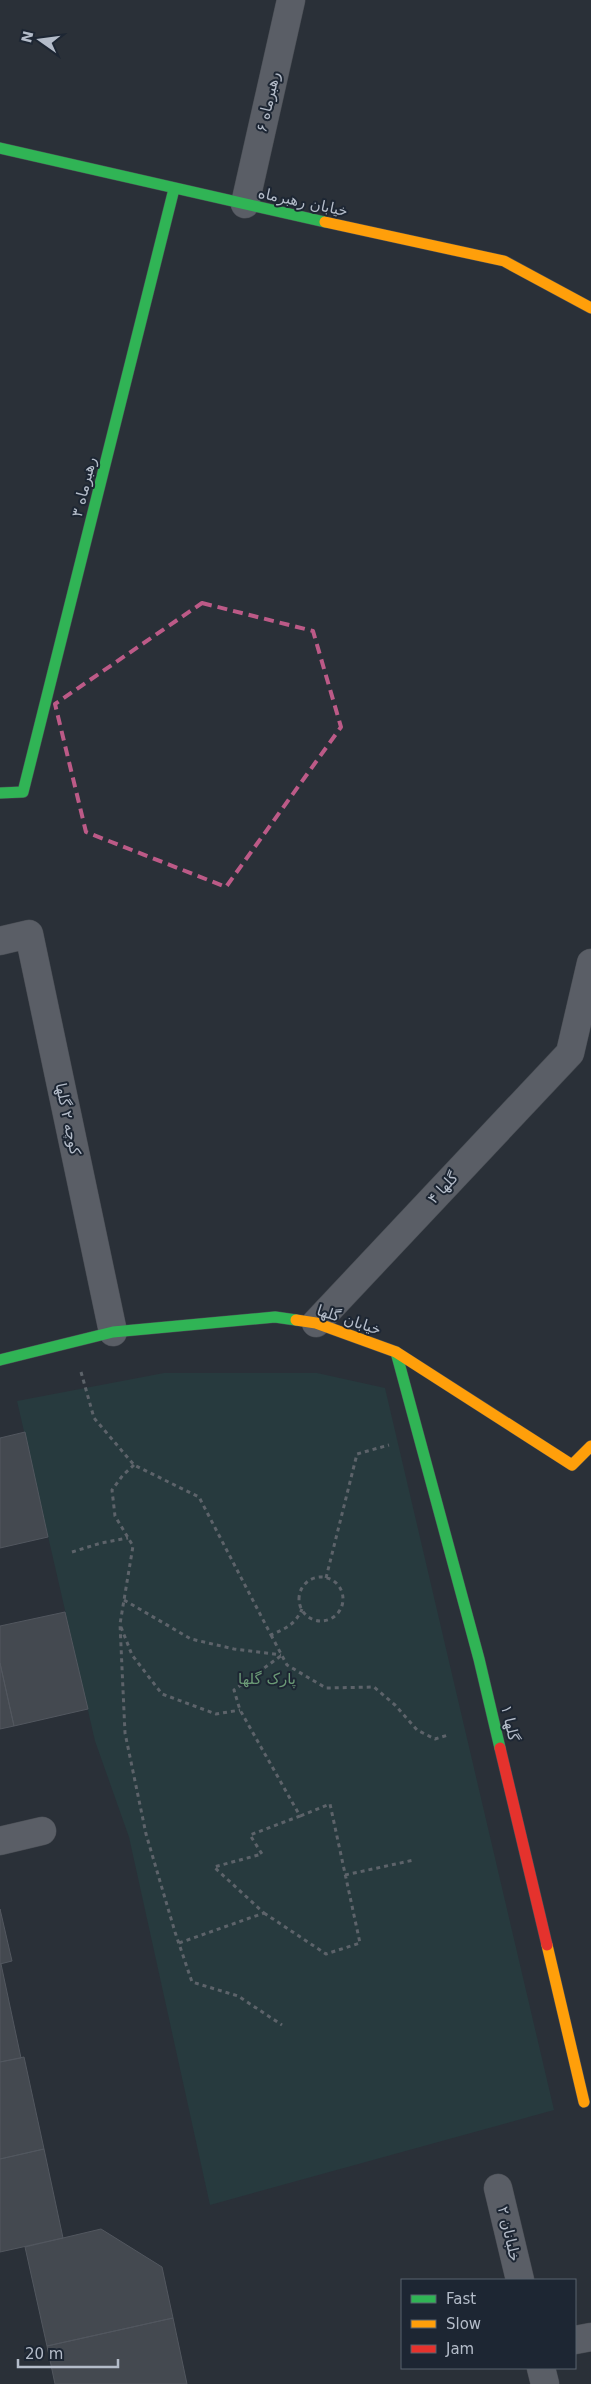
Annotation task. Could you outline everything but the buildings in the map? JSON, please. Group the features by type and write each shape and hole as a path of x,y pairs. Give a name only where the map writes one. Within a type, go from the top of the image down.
{"street":[{"name":"۶ رهبرماه","path":"245,204 291,0"},
{"name":"خیابان رهبرماه","path":"0,148 174,189 504,261 591,308"},
{"name":"۳ رهبرماه","path":"0,793 24,792 174,189"},
{"name":"کوچه ۲ گلها","path":"0,941 29,934 113,1332"},
{"name":"۴ گلها","path":"316,1324 570,1053 591,963"},
{"name":"خیابان گلها","path":"0,1360 113,1332 275,1317 316,1324 396,1352 572,1465 591,1446"},
{"name":"۱ گلها","path":"396,1352 479,1659 584,2102"},
{"path":"0,1841 42,1831"},
{"name":"۲ خلبانان","path":"498,2188 520,2279"},
{"path":"576,2340 591,2337"},
{"path":"541,2369 545,2384"}],"path":[{"path":"73,1342 94,1418 134,1465 199,1497 287,1665 326,1688 374,1687 395,1705 417,1730 435,1739 448,1735"},
{"path":"326,1578 357,1454 419,1438"},
{"path":"134,1465 123,1475 112,1490 115,1516 133,1546 120,1624 125,1733 146,1834 192,1982 238,1996 282,2026"},
{"path":"72,1552 101,1543 128,1538"},
{"path":"319,1577 326,1578 338,1585 342,1592 343,1599 338,1613 326,1620 319,1621 306,1615 302,1609 299,1595 306,1582 319,1577"},
{"path":"124,1600 191,1639 234,1649 282,1656"},
{"path":"271,1635 290,1627 296,1621 302,1609"},
{"path":"120,1624 132,1655 162,1694 216,1714 240,1710"},
{"path":"282,1656 234,1690 240,1710 300,1816"},
{"path":"330,1804 360,1942 326,1954 264,1913 214,1867 262,1854 250,1835 300,1816 330,1804"},
{"path":"345,1875 414,1860"},
{"path":"179,1943 264,1913"}],"highlighted area":[{"path":"202,603 313,631 341,727 226,887 86,832 55,704"}],"green space":[{"name":"پارک گلها","path":"164,1373 317,1373 385,1388 554,2110 210,2205 129,1837 95,1741 17,1401"}],"traffic: fast":[{"path":"0,148 325,222"},
{"path":"0,793 23,792 174,189"},
{"path":"0,1360 113,1332 275,1317 296,1320"},
{"path":"396,1352 479,1659 500,1748"}],"traffic: slow":[{"path":"325,222 504,261 591,308"},
{"path":"296,1320 316,1323 396,1352 572,1465 591,1446"},
{"path":"547,1945 584,2102"}],"traffic: jam":[{"path":"500,1748 547,1945"}]}
